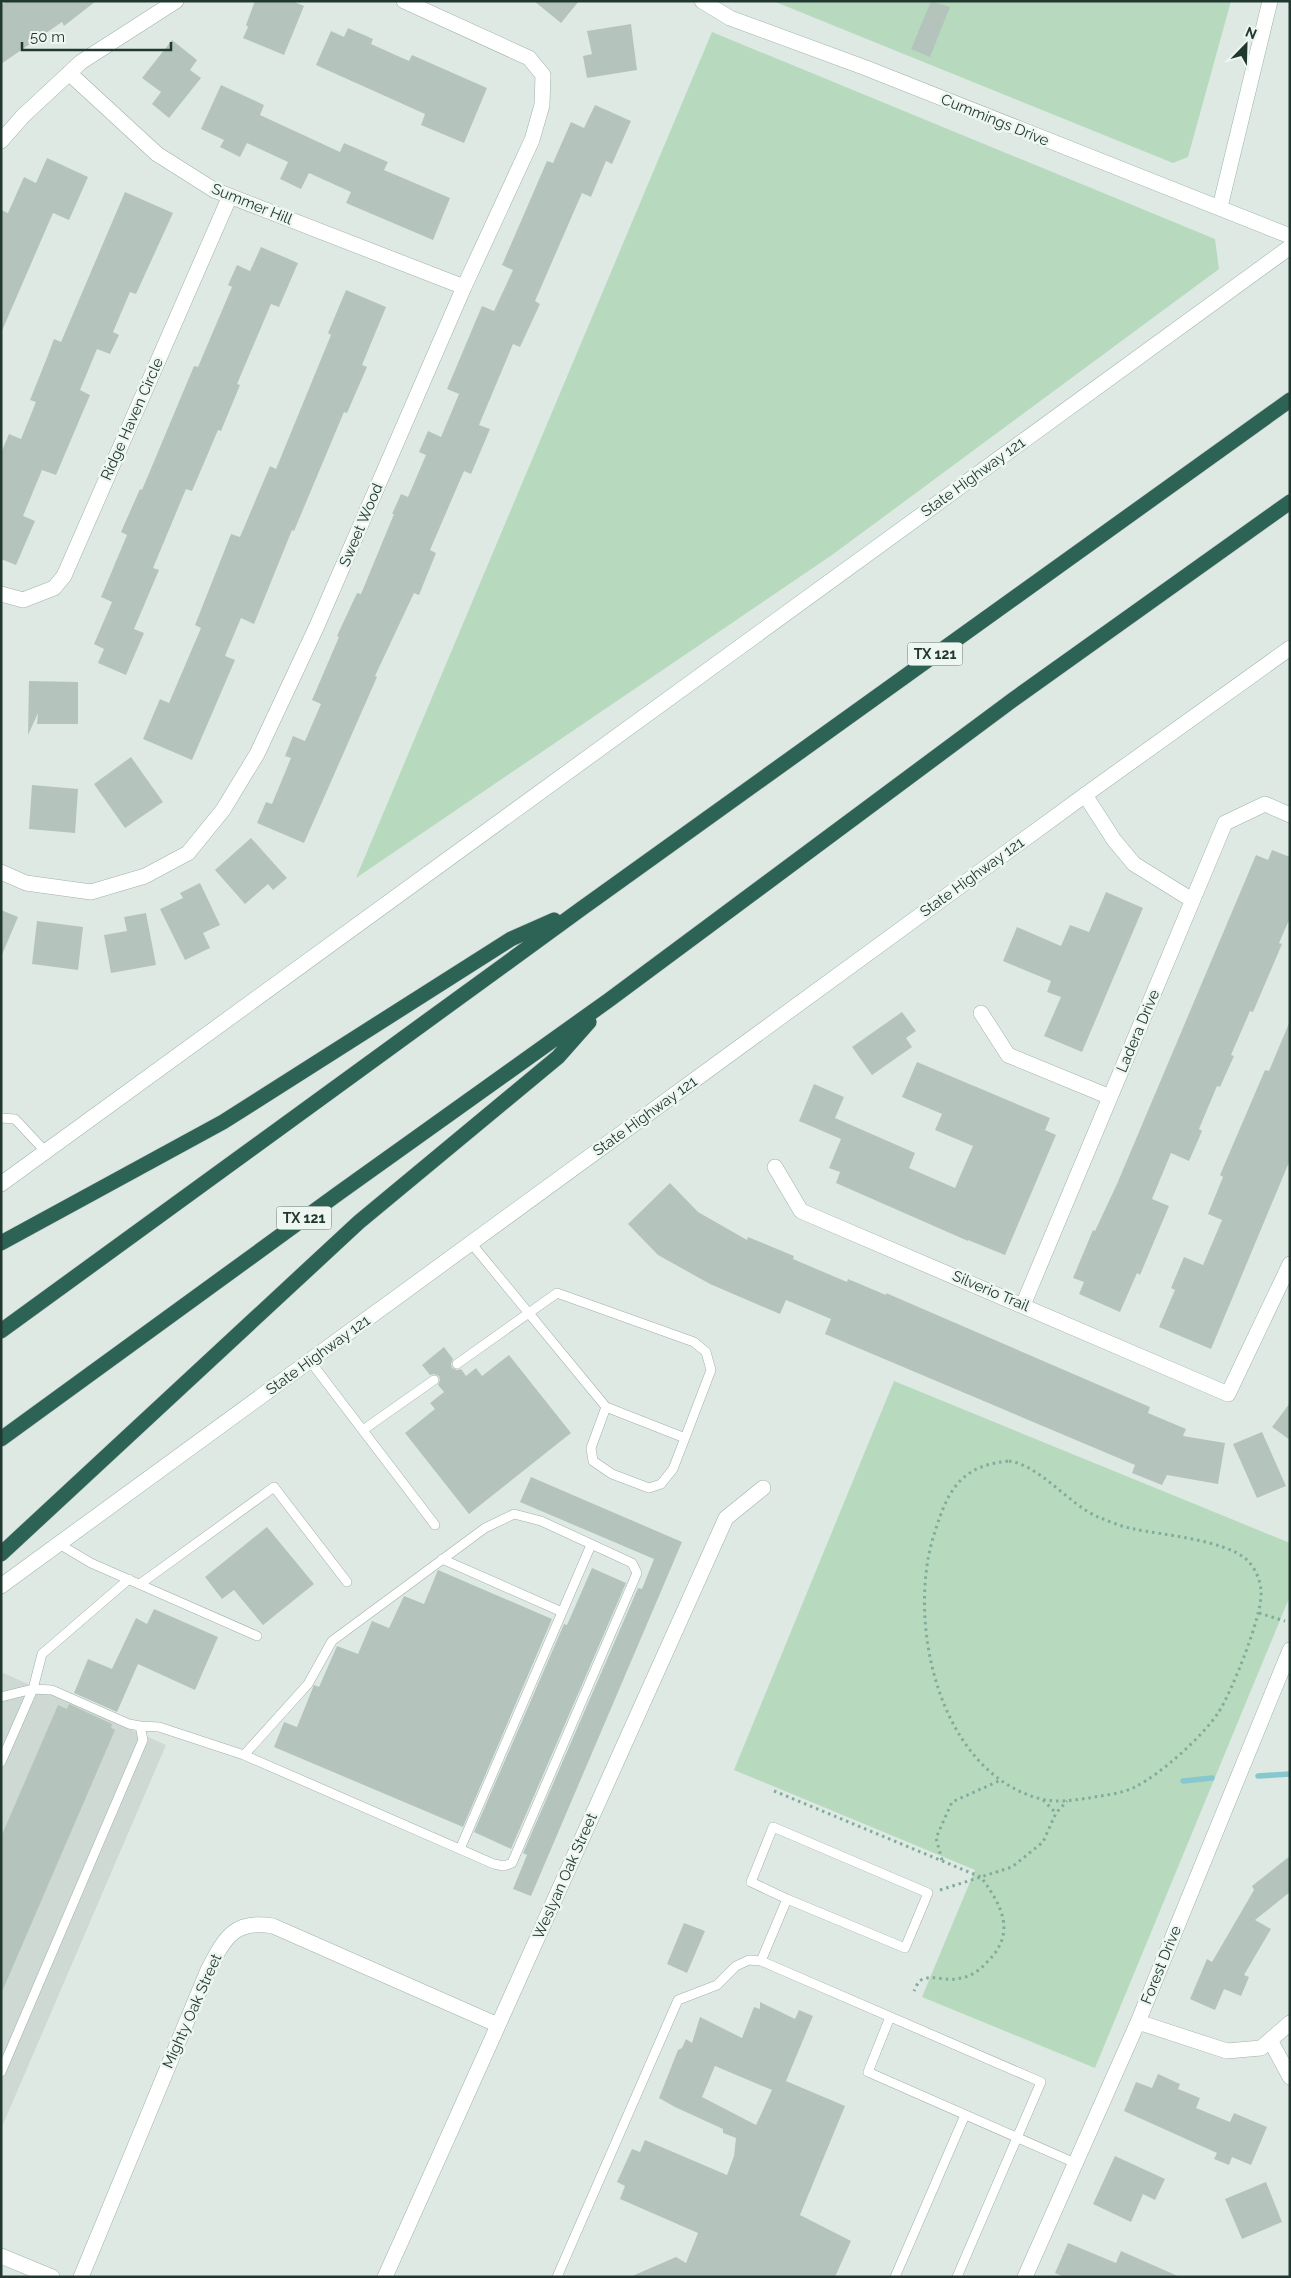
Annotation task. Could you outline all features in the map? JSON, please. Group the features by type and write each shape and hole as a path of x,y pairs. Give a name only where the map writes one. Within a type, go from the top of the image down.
{"highway":[{"name":"TX 121","path":"1,1331 581,909 1290,400"},
{"name":"TX 121","path":"1,1439 339,1193 609,1000 1014,700 1290,502"},
{"path":"1,1243 223,1122 511,939 581,909"},
{"path":"1,1554 359,1222 558,1057 609,1000"}],"street":[{"path":"1,142 23,116 81,62 176,1"},
{"name":"Sweet Wood","path":"1,872 26,882 91,892 145,876 188,853 222,810 257,754 316,628 464,287 532,140 542,106 543,75 529,58 404,1"},
{"name":"Cummings Drive","path":"702,1 730,18 866,68 1290,236"},
{"path":"1220,207 1270,1"},
{"name":"Summer Hill","path":"69,73 158,154 214,190 464,287"},
{"name":"Ridge Haven Circle","path":"1,594 23,600 54,588 64,576 230,196"},
{"name":"State Highway 121","path":"1,1184 1290,248"},
{"name":"State Highway 121","path":"1,1586 1085,795 1290,648"},
{"path":"1085,795 1114,840 1134,864 1192,900"},
{"name":"Ladera Drive","path":"1023,1305 1225,823 1265,804 1290,815"},
{"path":"981,1013 1008,1054 1110,1097"},
{"name":"Silverio Trail","path":"774,1167 801,1211 1228,1394 1290,1264"},
{"name":"Weslyan Oak Street","path":"385,2277 726,1518 763,1488"},
{"name":"Forest Drive","path":"1025,2277 1138,2022 1290,1650"},
{"name":"Mighty Oak Street","path":"81,2277 208,1970 219,1950 243,1925 256,1923 273,1926 498,2025"},
{"path":"1138,2022 1227,2051 1261,2048 1290,2023"},
{"path":"1270,2040 1290,2077"},
{"path":"1,2256 52,2277"}],"lane":[{"path":"1,1118 15,1119 45,1151"},
{"path":"471,1243 606,1407 684,1438"},
{"path":"457,1364 556,1293 694,1342 706,1352 711,1370 674,1469 661,1484 649,1488 612,1474 593,1461 591,1448 606,1407"},
{"path":"310,1361 435,1525"},
{"path":"363,1430 434,1380"},
{"path":"140,1584 274,1487 346,1582"},
{"path":"1,1697 32,1689 52,1690 129,1724 159,1727 244,1754 494,1864 504,1866 512,1863 637,1573 632,1563 541,1521 514,1514 485,1528 332,1641 308,1684 244,1754"},
{"path":"59,1544 91,1563 257,1636"},
{"path":"460,1849 591,1545"},
{"path":"442,1559 562,1612"},
{"path":"1,1762 32,1689 42,1654 129,1579"},
{"path":"1,2072 143,1740 140,1726"},
{"path":"773,1827 928,1894 905,1948 788,1899 751,1882 773,1827"},
{"path":"761,1961 788,1899"},
{"path":"557,2277 678,2000 717,1985 736,1966 749,1960 761,1961 1041,2082 957,2277"},
{"path":"890,2017 868,2072 1075,2163"},
{"path":"895,2277 965,2115"}],"path":[{"path":"992,1463 1021,1463 1073,1503 1096,1516 1130,1529 1177,1536 1233,1551 1247,1560 1258,1578 1262,1593 1259,1613 1226,1700 1217,1715 1184,1752 1137,1786 1123,1792 1067,1801 1043,1800 1014,1789 1000,1780 978,1759 962,1739 942,1700 928,1653 924,1604 928,1556 940,1516 959,1482 974,1469 992,1463"},
{"path":"1259,1613 1285,1621"},
{"path":"942,1861 936,1838 952,1802 1000,1780"},
{"path":"774,1791 981,1877 997,1898 1004,1915 1005,1929 1002,1943 994,1955 972,1975 959,1979 924,1978 919,1982 914,1991"},
{"path":"1043,1800 1056,1814"},
{"path":"928,1894 1012,1867 1043,1842 1056,1814 1067,1801"}],"shaded area":[{"path":"1,1672 166,1745 1,2129"}],"green space":[{"path":"773,1 1231,1 1188,157 1173,163"},
{"path":"712,32 1215,239 1219,269 832,555 356,878"},
{"path":"894,1381 1290,1543 1290,1596 1095,2068 922,1997 975,1870 734,1770"}],"building":[{"path":"7,1 96,1 64,26 62,22 1,64 1,5"},
{"path":"255,1 292,1 304,6 284,55 243,38"},
{"path":"534,1 579,1 561,23"},
{"path":"931,1 950,7 930,57 911,49"},
{"path":"631,24 637,70 587,78 583,56 592,54 587,31"},
{"path":"348,28 373,39 371,44 409,61 412,55 487,88 464,143 421,125 425,114 316,65 331,31 344,37"},
{"path":"172,40 197,60 190,70 201,78 169,118 152,104 161,92 142,78"},
{"path":"221,85 264,105 260,115 340,152 344,143 388,162 384,170 450,198 433,240 346,203 351,192 309,173 301,189 280,179 288,162 247,143 240,157 220,147 224,140 201,129"},
{"path":"595,105 631,121 612,164 606,161 591,197 582,193 535,301 540,304 520,347 513,344 479,425 490,429 471,474 464,471 430,550 436,553 419,595 414,593 375,676 377,677 304,843 257,823 266,802 272,804 291,758 285,756 293,736 305,741 321,704 312,700 339,637 337,636 357,593 361,594 401,494 408,497 426,455 419,452 428,431 441,437 459,394 447,389 482,306 494,311 513,270 502,265 547,161 553,163 571,122 584,128"},
{"path":"47,158 88,177 69,220 53,213 1,333 1,210 8,213 24,177 36,183"},
{"path":"125,192 173,213 136,294 130,292 113,332 119,335 110,354 97,349 80,390 90,395 56,475 42,470 23,516 35,521 16,565 1,559 1,453 9,434 21,439 36,402 30,400 54,339 61,342"},
{"path":"261,247 298,263 279,307 271,304 237,384 240,385 221,431 218,430 192,491 186,489 153,568 159,570 134,629 144,633 126,675 98,663 104,649 94,644 112,602 101,597 127,535 121,532 140,489 142,490 194,366 198,367 232,287 228,285 237,265 250,271"},
{"path":"346,290 386,307 362,365 367,367 347,413 344,412 294,531 292,530 254,624 241,618 225,656 235,660 192,760 143,739 160,699 169,703 201,628 195,625 231,534 240,537 270,466 276,469 331,335 328,333"},
{"path":"29,681 78,682 78,724 37,724 38,713 28,735"},
{"path":"131,757 163,802 125,828 94,784"},
{"path":"32,785 78,789 75,833 29,829"},
{"path":"251,838 287,878 273,890 268,884 245,904 215,870"},
{"path":"1272,850 1290,857 1290,918 1279,943 1282,944 1253,1012 1250,1011 1231,1055 1234,1056 1220,1087 1217,1086 1199,1129 1202,1131 1189,1161 1171,1153 1152,1199 1169,1206 1140,1275 1137,1273 1120,1312 1079,1294 1084,1282 1073,1278 1093,1230 1095,1231 1117,1184 1256,855 1268,860"},
{"path":"200,883 220,925 203,933 210,948 185,960 160,909 183,898 180,893"},
{"path":"1106,892 1143,908 1082,1052 1044,1036 1061,997 1047,992 1051,981 1003,961 1017,927 1061,946 1070,925 1089,932"},
{"path":"1,910 18,917 1,957"},
{"path":"146,913 156,965 111,973 104,935 127,931 124,917"},
{"path":"37,921 83,927 78,970 32,964"},
{"path":"902,1012 916,1031 906,1038 912,1047 872,1075 852,1047"},
{"path":"1290,1021 1290,1160 1211,1349 1159,1327 1175,1290 1171,1288 1184,1257 1203,1265 1222,1220 1208,1214 1223,1177 1220,1175 1265,1070 1269,1071"},
{"path":"917,1062 1050,1118 1045,1130 1056,1135 1005,1255 968,1241 836,1183 840,1172 829,1168 841,1139 799,1121 814,1084 844,1097 835,1118 915,1153 909,1168 955,1188 973,1146 935,1130 942,1114 902,1097"},
{"path":"670,1183 698,1212 747,1240 748,1237 794,1256 793,1259 847,1282 848,1279 886,1295 886,1293 1150,1407 1148,1413 1186,1429 1183,1436 1225,1443 1218,1484 1167,1475 1162,1485 1132,1473 1135,1465 825,1334 831,1319 786,1300 780,1314 710,1284 658,1255 628,1224"},
{"path":"444,1347 453,1359 452,1368 461,1369 466,1376 476,1368 482,1376 509,1355 571,1433 469,1514 405,1433 435,1409 430,1403 444,1392 438,1385 439,1376 430,1375 422,1365"},
{"path":"1290,1403 1290,1440 1272,1427"},
{"path":"1262,1432 1286,1486 1257,1498 1233,1444"},
{"path":"531,1477 682,1542 531,1896 513,1889 527,1855 523,1853 638,1588 642,1589 654,1559 520,1502"},
{"path":"267,1527 314,1584 263,1625 234,1590 222,1599 205,1577"},
{"path":"592,1568 626,1583 511,1849 474,1832 564,1624 567,1625"},
{"path":"438,1570 552,1619 463,1827 274,1747 284,1722 297,1727 314,1685 319,1687 337,1646 358,1654 372,1621 389,1628 404,1596 424,1604"},
{"path":"154,1609 218,1637 195,1690 138,1664 117,1712 74,1693 88,1659 112,1669 136,1618 147,1624"},
{"path":"69,1704 112,1724 111,1728 115,1730 1,1994 1,1837 58,1705 67,1709"},
{"path":"1290,1856 1290,1892 1255,1920 1271,1929 1244,1975 1249,1977 1241,1996 1224,1989 1215,2010 1190,1999 1207,1959 1212,1962 1254,1890 1252,1886"},
{"path":"684,1923 705,1931 687,1973 667,1964"},
{"path":"760,2002 795,2019 799,2010 813,2016 786,2081 845,2106 800,2215 851,2241 835,2277 630,2277 676,2257 686,2263 698,2233 620,2199 625,2186 617,2182 632,2149 640,2152 645,2140 727,2175 734,2156 736,2138 723,2133 723,2129 659,2098 678,2050 682,2048 686,2039 692,2043 700,2017 742,2038 754,2007 760,2009","holes":["715,2066 772,2090 756,2125 702,2097"]},
{"path":"1158,2074 1180,2084 1178,2089 1200,2098 1196,2108 1230,2122 1234,2113 1267,2127 1251,2165 1232,2157 1229,2165 1214,2159 1217,2153 1124,2111 1136,2082 1152,2088"},
{"path":"1115,2156 1165,2179 1155,2200 1143,2194 1131,2222 1093,2204"},
{"path":"1266,2182 1282,2222 1242,2239 1225,2199"},
{"path":"1068,2243 1116,2263 1121,2251 1180,2277 1064,2277 1055,2273"}],"waterway":[{"path":"1258,1776 1290,1774"},
{"path":"1183,1781 1212,1778"}]}
